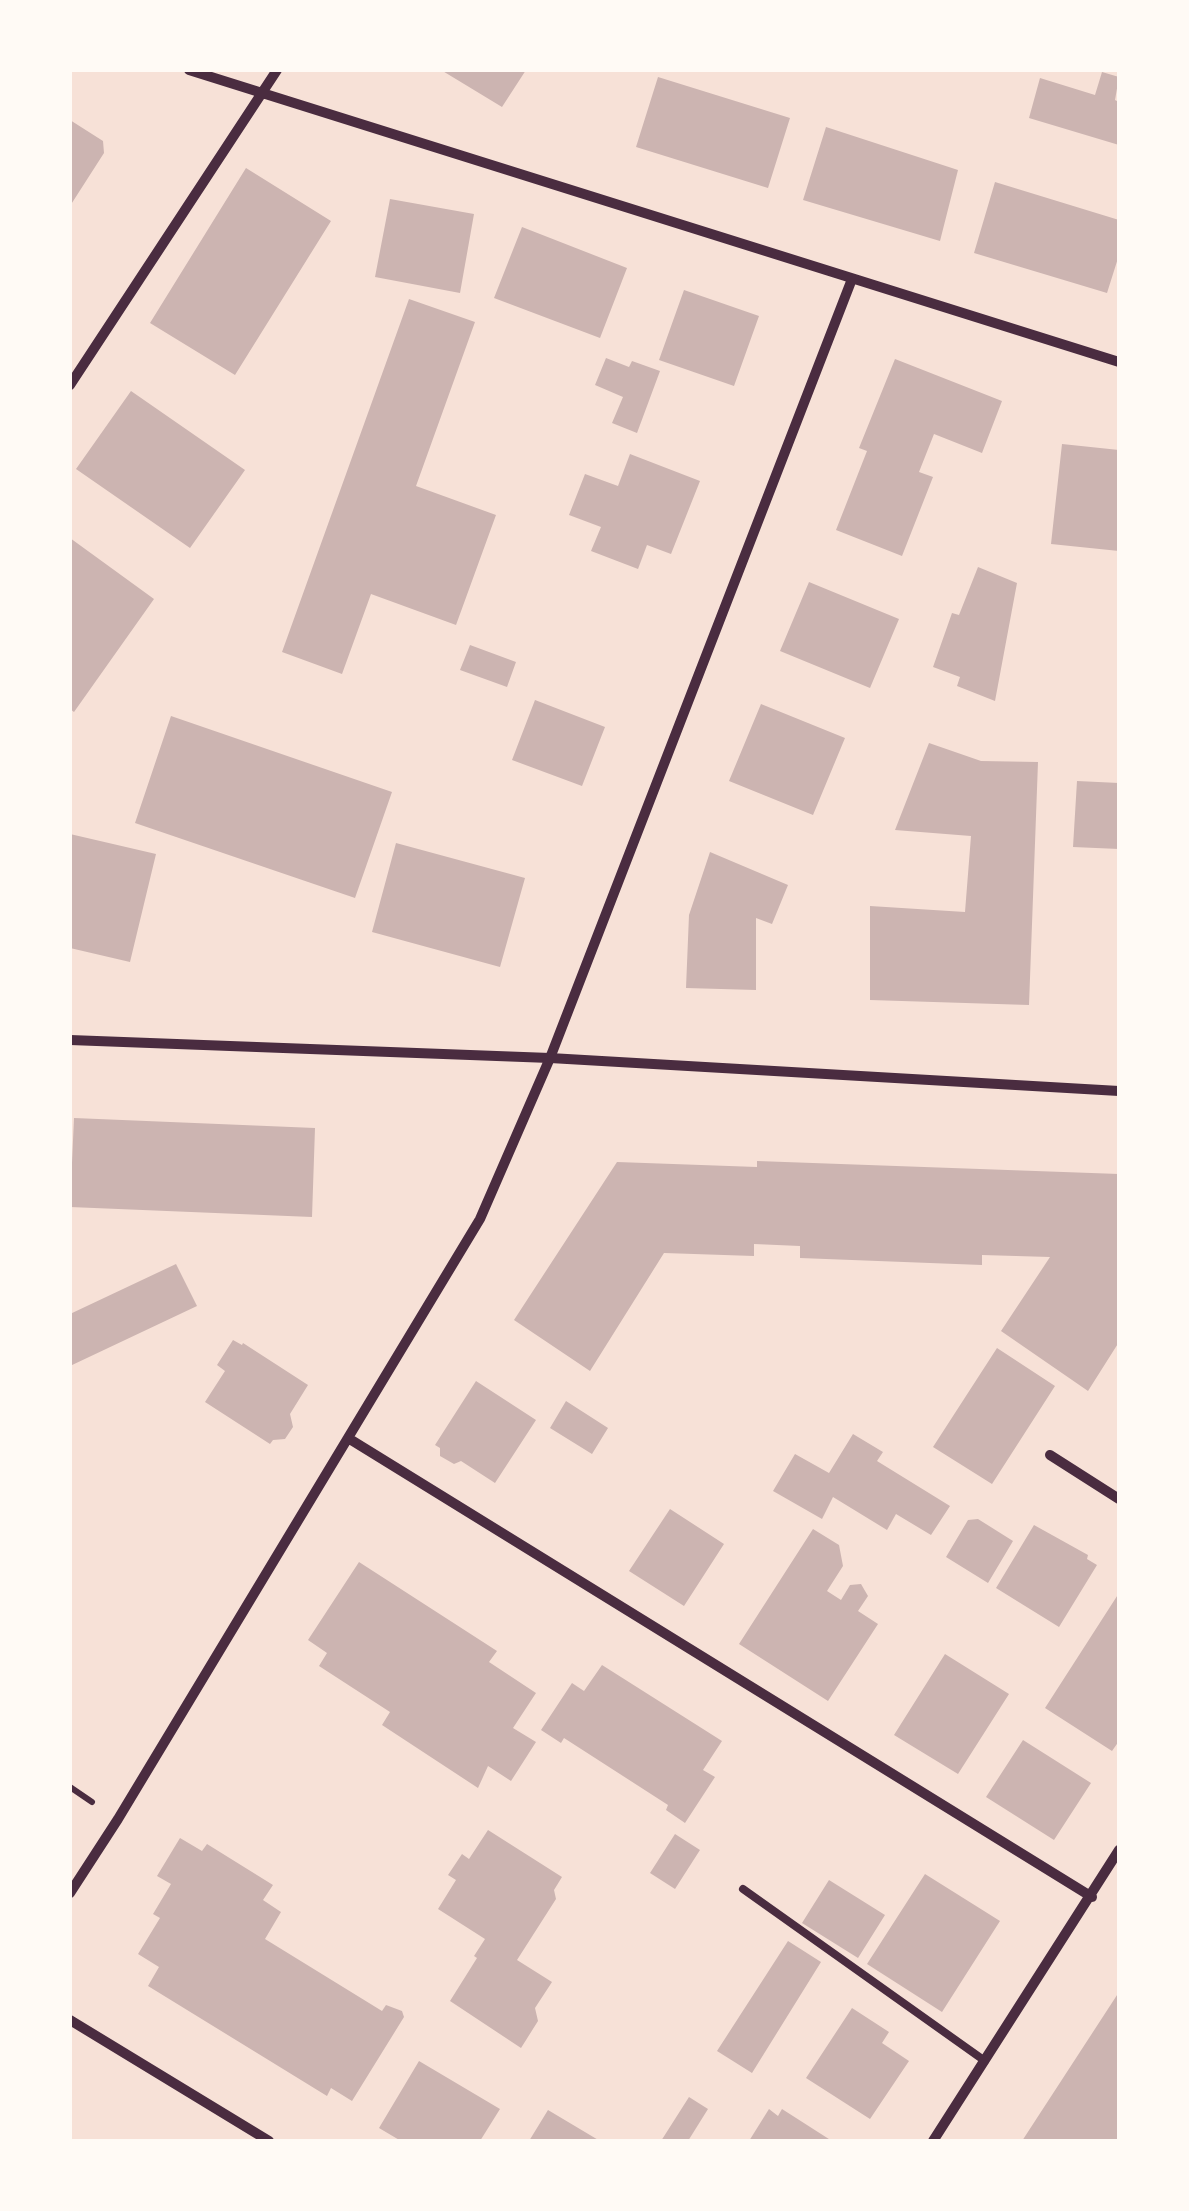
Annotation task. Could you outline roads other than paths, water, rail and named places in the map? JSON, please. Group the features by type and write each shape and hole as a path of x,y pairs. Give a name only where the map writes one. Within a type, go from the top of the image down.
{"street":[{"path":"189,70 1119,362"},
{"path":"70,385 277,70"},
{"path":"70,1894 480,1219 550,1058 852,278"},
{"path":"70,1040 550,1058 1119,1092"},
{"path":"348,1438 1092,1896"},
{"path":"1050,1455 1119,1499"},
{"path":"934,2141 1119,1850"},
{"path":"70,2020 269,2141"}],"lane":[{"path":"744,1889 985,2061"}]}
